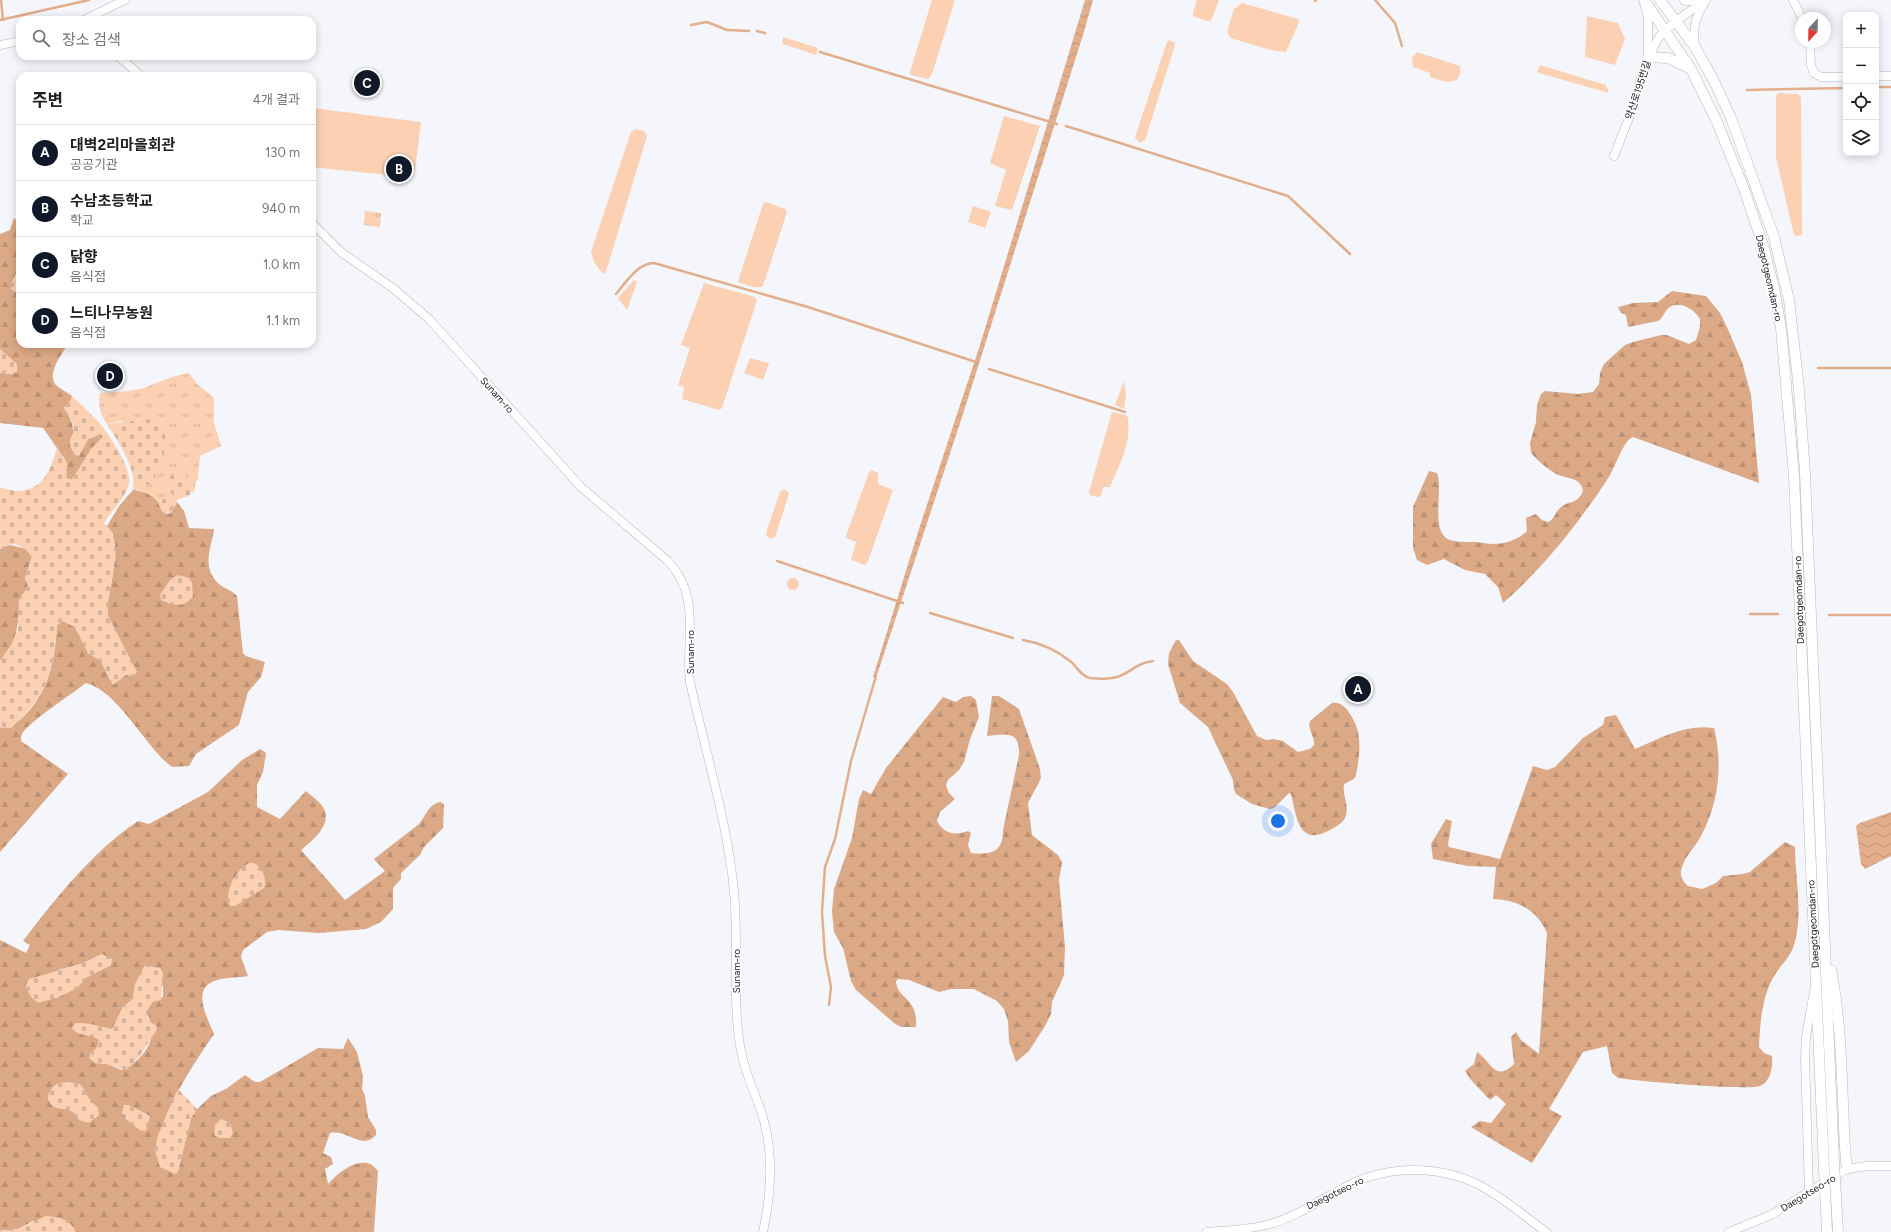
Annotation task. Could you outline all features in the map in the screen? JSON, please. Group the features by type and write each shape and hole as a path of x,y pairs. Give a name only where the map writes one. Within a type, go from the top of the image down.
{"main road":[{"name":"Daegotgeomdan-ro","path":"1643,0 1691,69 1717,122 1744,189 1763,245 1774,288 1781,328 1794,476 1827,1232"},
{"name":"Daegotgeomdan-ro","path":"1660,0 1695,47 1731,118 1752,172 1774,237 1789,300 1799,389 1805,473 1824,948 1838,1232"},
{"path":"1685,0 1702,0"},
{"path":"1648,57 1668,58 1691,69"},
{"path":"1824,948 1831,972 1840,1026 1844,1143 1847,1169"}],"street":[{"path":"92,16 125,0"},
{"path":"1643,0 1648,17 1648,57"},
{"path":"1695,47 1695,20 1706,0"},
{"name":"약산로195번길","path":"1614,156 1629,118 1648,57 1659,37 1676,20 1706,0"},
{"path":"1793,0 1799,12"},
{"path":"101,16 105,10"},
{"path":"0,45 16,42"},
{"path":"1810,48 1811,65 1814,73 1821,78 1843,77"},
{"path":"123,60 136,72"},
{"path":"1879,76 1891,76"},
{"name":"Sunam-ro","path":"316,226 341,252 394,289 429,320 581,487 668,561 678,572 684,583 689,599 690,630 688,665 690,682 724,834 734,892 736,934 736,1021 740,1048 746,1072 764,1121 768,1142 771,1183 764,1232"},
{"path":"1809,1191 1805,1058 1808,1022 1816,981"},
{"name":"Daegotseo-ro","path":"1728,1232 1771,1215 1847,1169 1867,1166 1891,1166"},
{"name":"Daegotseo-ro","path":"1207,1232 1270,1225 1285,1219 1351,1184 1375,1174 1413,1170 1453,1175 1479,1185 1502,1199 1546,1232"}],"green space":[{"path":"932,0 955,0 933,71 927,79 911,75 910,72"},
{"path":"1197,0 1219,0 1211,21 1193,16"},
{"path":"1242,3 1298,19 1299,22 1286,52 1270,50 1231,38 1227,32 1234,9"},
{"path":"1587,16 1618,23 1625,39 1615,65 1585,57"},
{"path":"783,37 818,48 816,55 783,44"},
{"path":"1169,40 1174,42 1175,45 1145,140 1139,143 1135,137 1167,42"},
{"path":"1417,52 1460,66 1458,78 1451,82 1440,80 1430,77 1430,73 1413,67 1412,58"},
{"path":"1540,65 1606,85 1609,93 1539,73 1537,72"},
{"path":"1778,93 1798,94 1801,97 1802,235 1795,236 1793,231 1776,157 1776,96"},
{"path":"316,108 421,122 415,170 407,177 316,167"},
{"path":"1004,116 1040,126 1012,210 995,206 1006,170 990,163"},
{"path":"636,129 645,132 647,136 609,262 605,273 603,274 594,262 591,252 631,132"},
{"path":"766,202 785,209 787,212 764,283 762,287 753,287 738,282 763,204"},
{"path":"973,206 991,212 985,228 968,222"},
{"path":"365,211 381,213 380,227 364,225"},
{"path":"14,218 16,220 16,274 11,284 11,289 16,292 16,348 65,348 56,364 53,380 59,388 72,396 71,400 64,408 72,422 74,432 71,438 81,452 88,439 101,434 103,437 92,448 72,480 66,478 67,464 43,428 0,423 0,373 13,374 8,357 0,349 0,234 10,230"},
{"path":"16,274 16,292 11,289 11,284"},
{"path":"634,280 637,282 627,310 618,298"},
{"path":"704,283 755,297 757,300 722,408 719,410 682,399 684,387 678,385 690,348 681,345"},
{"path":"1672,291 1706,296 1720,313 1726,325 1742,362 1751,395 1759,483 1633,437 1629,439 1626,444 1610,476 1572,529 1546,560 1503,603 1498,587 1485,574 1465,570 1444,559 1427,565 1417,560 1413,548 1413,507 1429,471 1437,473 1439,480 1438,510 1440,529 1444,536 1454,541 1480,542 1489,544 1507,542 1518,538 1527,531 1526,518 1536,514 1542,520 1548,522 1561,507 1576,500 1581,495 1583,491 1579,482 1553,472 1531,453 1530,443 1536,422 1537,405 1541,394 1545,391 1578,394 1593,392 1599,384 1600,373 1604,364 1625,345 1633,342 1661,335 1667,335 1689,344 1696,340 1700,327 1700,319 1695,312 1683,305 1674,305 1668,308 1662,318 1658,321 1628,327 1626,315 1621,313 1618,307 1633,303 1658,302"},
{"path":"0,349 17,364 17,372 9,374 0,373"},
{"path":"750,358 769,363 763,380 744,373"},
{"path":"189,373 197,384 214,398 214,423 221,446 200,456 198,480 196,481 194,492 191,491 189,484 179,471 170,476 168,487 172,495 171,498 167,497 162,500 159,505 157,501 139,490 144,486 153,483 157,468 122,421 107,424 100,409 100,393 122,392 144,388 171,377"},
{"path":"1124,381 1126,394 1124,409 1115,405"},
{"path":"72,396 94,417 109,436 124,462 129,478 129,484 125,494 104,523 111,533 115,543 116,555 109,592 108,616 137,672 132,677 126,675 113,685 101,661 88,653 75,627 63,621 57,625 50,670 41,693 33,705 11,728 0,727 0,661 11,645 18,630 19,598 25,592 28,585 25,578 32,557 25,549 13,544 0,549 0,488 15,491 33,488 48,472 57,448 67,464 66,478 72,480 92,448 103,437 101,434 88,439 79,456 75,455 70,444 71,437 74,432 73,425 64,408 71,400"},
{"path":"1112,412 1126,415 1128,418 1128,438 1124,454 1110,487 1103,487 1101,496 1097,497 1090,495 1089,492"},
{"path":"152,419 165,425 165,449 153,483 144,486 139,490 133,490 134,482 130,465 107,424"},
{"path":"872,470 878,473 878,484 893,490 868,561 865,565 851,560 856,542 846,538 846,536 869,472"},
{"path":"179,471 185,474 191,491 189,496 178,499 171,513 164,513 159,505 162,500 167,497 171,498 172,495 168,487 168,479 174,472"},
{"path":"783,489 789,492 788,497 775,537 770,539 766,535 767,530 780,492"},
{"path":"133,490 143,492 152,497 157,501 163,512 167,514 171,513 177,502 184,511 189,528 214,529 209,558 210,571 213,578 219,584 237,596 243,653 246,656 265,662 261,677 248,692 239,725 196,754 189,766 172,767 152,747 109,697 98,688 86,683 28,726 22,733 21,741 68,774 0,852 0,727 3,728 20,720 39,698 49,675 52,663 57,625 63,621 75,627 88,653 101,661 110,680 132,663 108,616 107,606 113,574 113,534 107,526 119,506"},
{"path":"10,545 27,549 32,557 25,578 28,585 25,592 19,598 19,615 14,639 11,647 0,661 0,549"},
{"path":"178,575 189,578 192,583 193,596 186,603 179,605 170,604 161,600 160,595 170,580"},
{"path":"791,578 795,578 799,584 795,590 791,590 787,586 787,582"},
{"path":"1176,640 1179,640 1193,661 1227,684 1257,736 1266,740 1273,739 1283,741 1298,752 1310,749 1314,745 1314,742 1309,724 1310,721 1332,703 1340,704 1347,709 1354,721 1359,736 1359,759 1354,779 1344,784 1347,811 1345,818 1338,826 1320,834 1312,835 1306,833 1301,828 1298,821 1291,794 1289,793 1274,808 1270,809 1252,804 1236,794 1233,780 1208,727 1180,703 1168,664 1169,653"},
{"path":"971,696 976,700 979,717 970,739 964,762 959,770 948,780 946,785 949,793 955,799 940,812 937,821 943,829 950,833 963,833 968,831 971,833 968,845 971,853 990,852 995,850 1001,843 1019,755 1019,747 1014,737 1010,735 987,736 992,696 999,696 1019,709 1040,769 1041,778 1028,803 1032,835 1058,855 1062,862 1059,880 1065,947 1064,975 1052,1002 1051,1014 1045,1026 1029,1051 1016,1062 1009,1042 1008,1021 1004,1009 997,1001 974,989 951,989 939,992 909,980 898,979 896,981 897,987 914,1009 916,1027 901,1027 894,1023 856,990 851,981 843,948 834,932 832,911 834,889 852,838 859,799 863,790 871,794 886,768 943,697 956,702 963,697"},
{"path":"1616,715 1635,749 1664,736 1683,730 1703,727 1714,728 1717,741 1719,769 1718,783 1712,810 1707,823 1699,840 1686,858 1681,870 1684,882 1688,886 1702,889 1716,883 1723,876 1750,872 1785,842 1795,847 1798,898 1798,924 1796,936 1791,952 1776,972 1770,984 1764,1001 1761,1019 1759,1047 1764,1053 1772,1056 1772,1069 1767,1081 1760,1086 1736,1087 1668,1083 1618,1078 1612,1073 1607,1046 1583,1052 1549,1109 1562,1116 1532,1163 1471,1127 1480,1121 1491,1123 1506,1104 1496,1095 1490,1100 1471,1080 1465,1071 1474,1064 1477,1052 1498,1071 1508,1069 1514,1064 1511,1037 1516,1032 1521,1040 1539,1054 1547,933 1538,918 1526,908 1511,902 1493,899 1496,867 1468,866 1433,859 1431,844 1446,819 1452,821 1448,844 1449,847 1500,859 1533,766 1547,770 1555,767 1583,738 1603,725 1605,717"},
{"path":"260,749 266,753 263,772 257,785 257,807 280,819 306,791 323,806 326,815 323,827 320,832 301,850 345,900 385,871 374,859 419,824 433,805 441,802 444,805 443,828 424,847 420,855 401,873 401,879 393,888 393,909 381,922 366,929 319,933 279,930 267,932 243,950 241,957 248,976 226,978 214,981 207,985 203,991 203,1005 214,1034 171,1104 159,1135 155,1151 178,1171 191,1118 197,1109 211,1096 226,1089 245,1075 255,1082 260,1082 318,1048 343,1049 348,1038 357,1052 363,1076 362,1089 365,1096 368,1117 376,1130 376,1135 365,1141 343,1134 330,1133 323,1153 331,1157 333,1164 325,1169 328,1184 341,1172 358,1163 370,1164 378,1171 374,1232 75,1232 74,1228 33,1221 18,1229 0,1231 0,940 26,953 30,945 23,941 62,892 106,846 138,821 149,824 208,792 242,760","holes":["102,954 111,965 85,978 77,988 56,998 58,970 81,964","135,984 163,986 163,997 152,1002 147,1011 151,1030 151,1038 148,1046 135,1062 122,1070 107,1064 95,1063 90,1054 97,1048 99,1040 94,1036 87,1034 76,1023 90,1024 112,1030 123,1007 133,999","68,1082 79,1085 87,1096 74,1112 67,1109 58,1083","128,1105 150,1116 142,1131 125,1118"]},
{"path":"252,862 261,869 263,873 265,880 264,888 235,906 231,906 228,903 228,897 231,885 237,873"},
{"path":"102,954 112,959 111,965 85,978 77,988 56,998 38,1003 32,998 25,987 29,979 81,964"},
{"path":"145,965 160,968 163,973 161,1000 152,1002 147,1011 150,1022 157,1026 156,1031 139,1057 126,1070 107,1064 95,1063 89,1058 98,1046 99,1040 92,1036 80,1034 72,1027 76,1023 90,1024 112,1029 123,1007 133,999 135,984"},
{"path":"58,1083 77,1083 82,1086 87,1096 98,1108 99,1115 89,1123 78,1119 71,1111 53,1106 48,1100 48,1097 50,1090"},
{"path":"178,1089 197,1109 191,1118 178,1172 175,1174 160,1167 155,1151 158,1135"},
{"path":"124,1105 128,1105 150,1116 146,1131 132,1125 122,1113"},
{"path":"221,1119 230,1123 233,1133 230,1138 219,1138 214,1135 215,1125"},
{"path":"46,1216 67,1221 71,1224 75,1232 0,1232 18,1229"}],"water":[{"path":"1085,0 1093,0 1083,35 963,414 876,678 873,677 919,529 980,345"},
{"path":"1891,812 1891,856 1865,869 1861,864 1856,826 1860,823"}],"waterway":[{"path":"1,0 3,20"},
{"path":"18,16 89,0"},
{"path":"1375,0 1395,23 1402,46"},
{"path":"0,20 16,16"},
{"path":"691,25 707,22 727,30 749,31"},
{"path":"757,31 765,33"},
{"path":"820,52 1057,124"},
{"path":"1879,87 1891,87"},
{"path":"1747,90 1843,88"},
{"path":"1066,126 1288,196 1350,254"},
{"path":"616,294 628,279 638,270 643,266 654,263 808,307 976,362"},
{"path":"1818,368 1891,368"},
{"path":"989,369 1125,412"},
{"path":"777,561 903,603"},
{"path":"930,613 1013,638"},
{"path":"1750,614 1778,614"},
{"path":"1829,615 1891,615"},
{"path":"1023,640 1042,645 1059,653 1070,661 1081,673 1090,678 1117,677 1143,663 1153,661"},
{"path":"829,1005 831,987 825,956 822,912 825,867 835,839 851,761 876,676"}],"place":[{"name":"닭향","path":"367,83"},
{"name":"수남초등학교","path":"399,169"},
{"name":"느티나무농원","path":"110,376"},
{"name":"대벽2리마을회관","path":"1358,689"}]}
